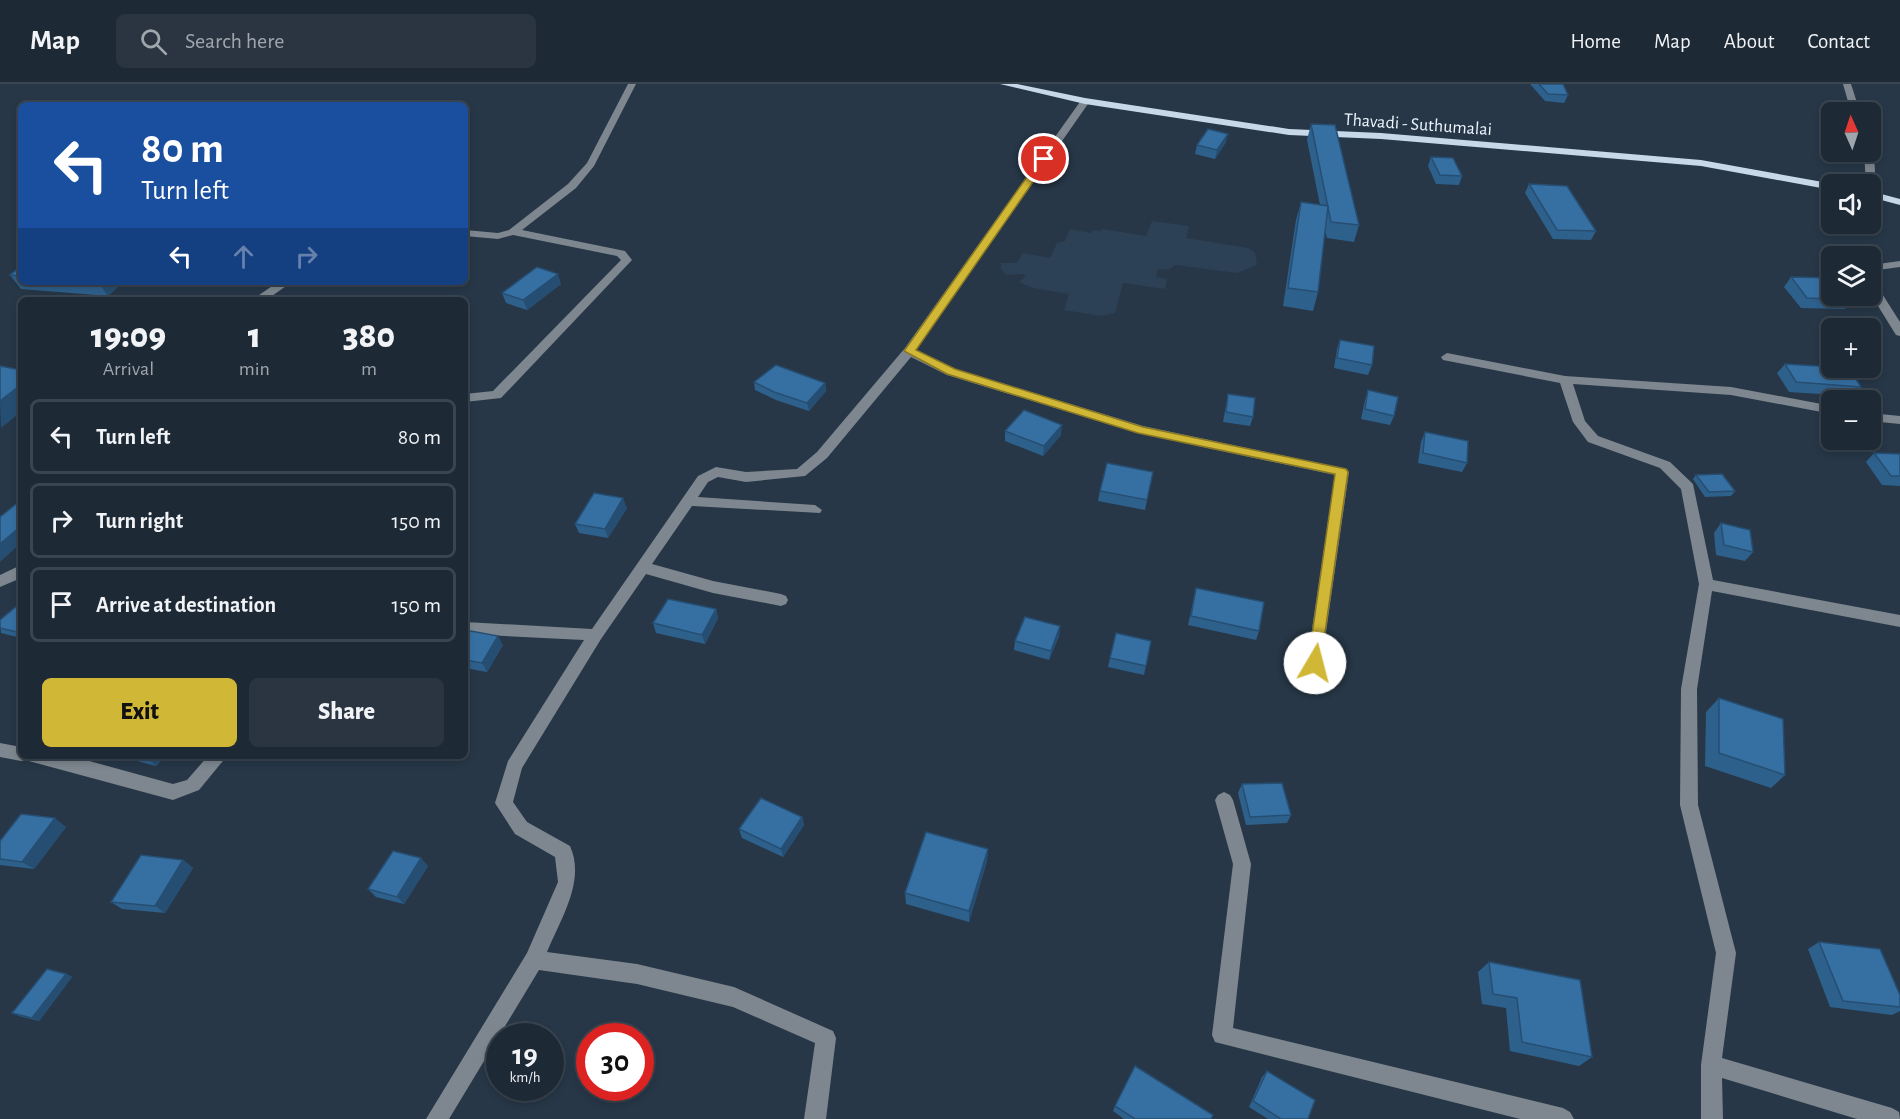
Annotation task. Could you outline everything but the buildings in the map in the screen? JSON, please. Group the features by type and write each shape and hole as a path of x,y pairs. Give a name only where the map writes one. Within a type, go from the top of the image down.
{"main road":[{"name":"Thavadi - Suthumalai","path":"1004,84 1085,102 1289,132 1381,136 1701,163 1821,185"},
{"path":"1881,197 1900,202"}],"street":[{"path":"468,233 498,236 513,232 572,186 591,164 632,84"},
{"path":"1847,84 1853,102"},
{"path":"437,1119 534,960 567,882 564,852 521,828 504,803 514,766 596,635 703,479 716,472 746,477 800,472 822,454 909,351 1085,102"},
{"path":"468,398 497,394 627,260 621,253 513,232"},
{"path":"1881,266 1900,264"},
{"path":"263,297 281,285"},
{"path":"1881,301 1900,332"},
{"path":"909,351 951,372 1142,430 1342,472 1315,663"},
{"path":"1447,357 1565,380 1731,391 1821,408"},
{"path":"1565,380 1579,422 1593,439 1665,465 1688,487 1707,584 1689,689 1689,805 1726,953 1711,1065 1712,1119"},
{"path":"1881,418 1900,420"},
{"path":"688,501 815,510"},
{"path":"642,567 713,587 781,600"},
{"path":"0,581 13,577 18,573"},
{"path":"1707,584 1859,615 1900,621"},
{"path":"468,628 596,635"},
{"path":"0,750 18,753"},
{"path":"48,759 173,792 193,785 216,759"},
{"path":"1224,800 1242,864 1222,1035 1563,1119"},
{"path":"534,960 637,974 734,997 826,1038 815,1119"},
{"path":"1711,1065 1892,1119"}],"shaded area":[{"path":"1152,221 1189,226 1186,238 1248,248 1255,253 1257,265 1237,273 1176,265 1168,270 1158,269 1156,277 1167,279 1165,289 1123,283 1115,313 1101,316 1064,310 1069,294 1033,288 1019,282 1026,276 1023,274 1006,275 1001,269 1001,263 1017,263 1023,253 1050,258 1057,243 1065,241 1070,229 1091,233 1093,230 1101,231 1102,229 1146,236"}],"route":[{"path":"1044,159 909,351 951,372 1142,430 1342,472 1315,663"}]}
